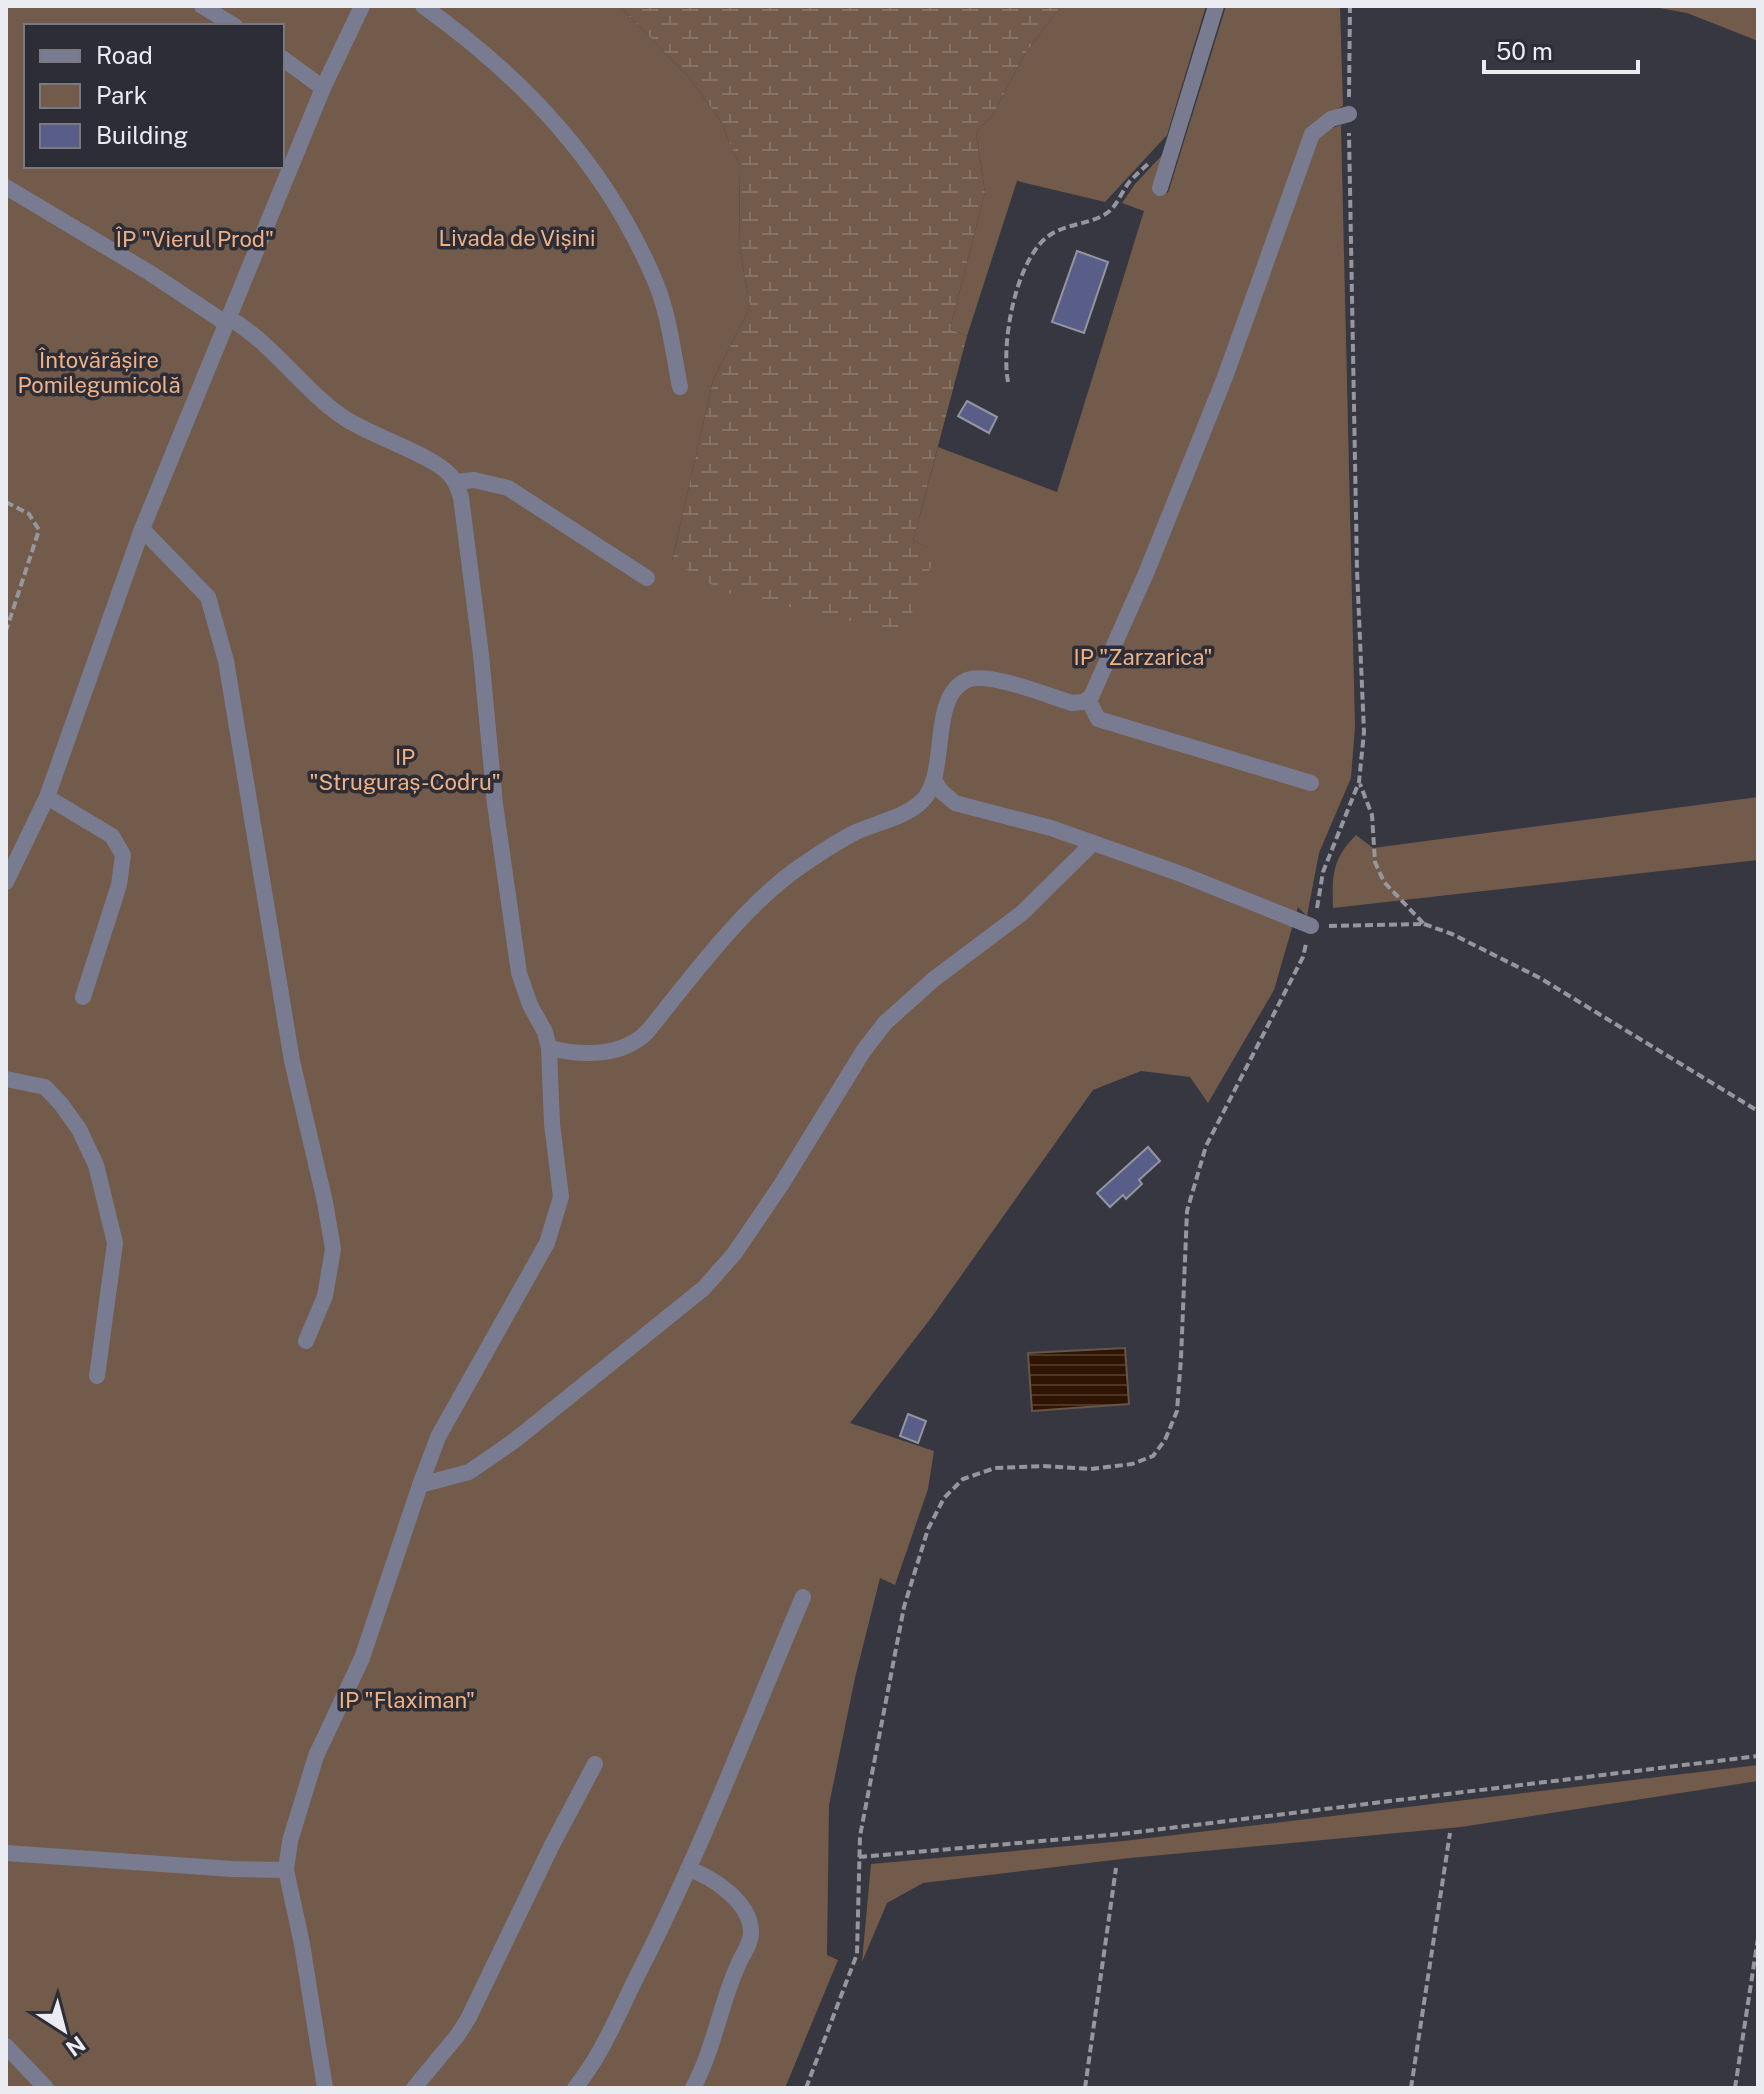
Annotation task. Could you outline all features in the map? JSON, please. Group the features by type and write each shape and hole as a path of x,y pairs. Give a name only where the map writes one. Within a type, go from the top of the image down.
{"street":[{"path":"202,6 232,24"},
{"path":"6,882 47,797 142,529 323,88 362,6"},
{"path":"423,6 531,94 607,189 656,283 680,387"},
{"path":"1160,188 1216,6"},
{"path":"284,59 323,88"},
{"path":"549,1048 571,1053 622,1049 632,1045 647,1032 743,917 801,865 853,834 919,804 934,780 947,704 955,689 966,681 984,677 1072,703 1088,699 1095,692 1225,377 1312,134 1331,119 1349,114"},
{"path":"6,187 228,321 250,330 334,410 375,436 436,464 456,482 461,497 481,655 495,804 519,973 549,1048 552,1124 561,1197 547,1243 438,1437 362,1658 316,1756 290,1841 286,1870 302,1944 325,2088"},
{"path":"456,482 474,480 508,488 647,578"},
{"path":"142,529 208,597 226,661 292,1061 333,1249 325,1296 306,1341"},
{"path":"1088,699 1098,719 1311,783"},
{"path":"934,780 955,803 1051,828 1194,879 1311,926"},
{"path":"47,797 112,836 123,855 112,910 83,997"},
{"path":"420,1485 469,1472 503,1449 704,1288 734,1254 864,1050 885,1023 934,979 1022,913 1093,843"},
{"path":"6,1079 45,1087 79,1129 96,1165 115,1243 97,1376"},
{"path":"575,2088 590,2069 652,1948 803,1597"},
{"path":"414,2088 468,2019 595,1764"},
{"path":"6,1853 286,1870"},
{"path":"688,1869 701,1873 733,1897 749,1919 752,1935 728,1986 716,2033 693,2088"},
{"path":"6,2046 46,2088"}],"path":[{"path":"806,2088 857,1954 860,1836 904,1607 928,1529 944,1498 963,1479 995,1468 1043,1466 1091,1469 1132,1464 1153,1456 1165,1440 1177,1411 1187,1211 1206,1146 1303,957 1323,872 1359,782 1364,732 1356,554 1350,6"},
{"path":"1008,382 1005,363 1012,310 1028,260 1045,238 1062,228 1083,224 1106,214 1130,182 1175,137"},
{"path":"6,502 29,514 39,530 6,631"},
{"path":"1359,782 1372,815 1375,862 1384,882 1424,924"},
{"path":"1311,926 1424,924 1452,934 1540,978 1758,1111"},
{"path":"859,1857 1121,1834 1758,1756"},
{"path":"1411,2088 1450,1833"},
{"path":"1085,2088 1116,1868"},
{"path":"1735,2088 1758,1938"}],"green space":[{"path":"6,6 619,6 688,76 720,120 739,165 740,249 750,307 713,380 672,561 936,551 913,541 938,447 1057,492 1144,211 1122,203 1166,151 1153,188 1168,193 1226,6 1340,6 1343,106 1324,116 1324,131 1341,125 1355,727 1351,778 1319,853 1307,916 1298,907 1274,990 1208,1103 1190,1077 1141,1071 1093,1090 931,1318 850,1423 934,1451 928,1489 895,1585 880,1578 855,1678 829,1805 827,1955 838,1960 785,2088 6,2088"},
{"path":"619,6 1061,6 1024,55 993,115 976,132 985,192 950,329 967,336 913,541 937,551 904,633 724,592 672,561 713,380 750,307 740,249 739,165 720,120 688,76"},
{"path":"1061,6 1206,6 1167,135 1105,202 1017,181 967,336 950,329 985,192 976,132 993,115 1024,55"},
{"path":"1648,6 1758,6 1758,41 1687,13"},
{"path":"1758,797 1758,860 1333,908 1335,868 1342,852 1356,835 1373,848"},
{"path":"1758,1765 1758,1781 1461,1827 1130,1858 923,1883 887,1903 862,1962 871,1864 1124,1841"}],"shaded area":[{"path":"1125,1348 1129,1404 1032,1411 1028,1353"}],"building":[{"path":"1077,251 1108,262 1084,333 1052,322"},
{"path":"967,401 997,417 989,433 958,416"},
{"path":"1148,1147 1160,1161 1139,1180 1142,1184 1126,1199 1123,1195 1110,1207 1097,1193"},
{"path":"908,1414 926,1421 918,1443 900,1436"}],"park label":[{"name":"Livada de Vișini","path":"517,238"},
{"name":"ÎP \"Vierul Prod\"","path":"195,239"},
{"name":"Întovărășire Pomilegumicolă","path":"99,372"},
{"name":"IP \"Zarzarica\"","path":"1143,657"},
{"name":"IP \"Struguraș-Codru\"","path":"405,770"},
{"name":"IP \"Flaximan\"","path":"407,1700"}]}
